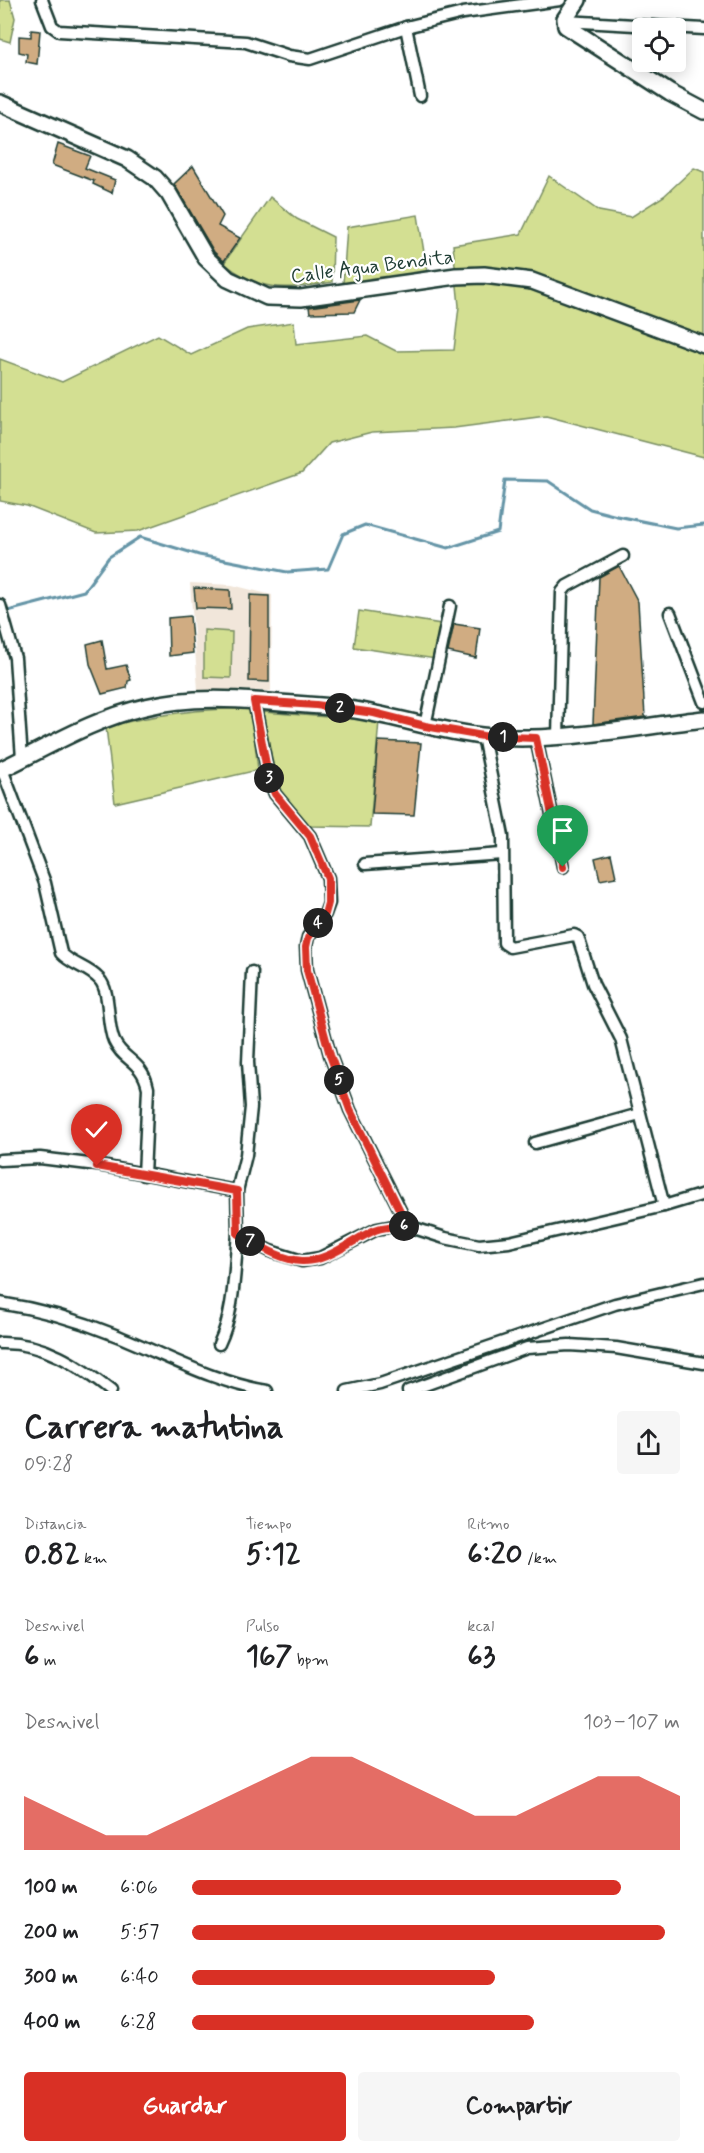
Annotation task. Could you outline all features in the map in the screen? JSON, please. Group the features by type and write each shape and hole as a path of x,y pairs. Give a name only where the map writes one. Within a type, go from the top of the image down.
{"main road":[{"path":"578,0 565,21 573,30 670,93 704,111"},
{"name":"Calle Agua Bendita","path":"0,103 127,159 155,178 169,194 207,258 228,279 254,293 267,297 301,298 456,276 512,278 532,281 704,345"},
{"path":"1,770 74,731 144,707 189,700 316,705 374,713 425,726 483,736 536,738 704,719"}],"street":[{"path":"42,0 52,26 59,31 246,42 300,59 310,59 406,27 463,14 513,3 560,0"},
{"path":"565,21 704,29"},
{"path":"406,27 420,96"},
{"path":"558,736 562,592 567,586 623,556"},
{"path":"425,726 450,606"},
{"path":"1,609 15,658 22,759"},
{"path":"670,613 704,702"},
{"path":"254,701 269,780 275,794 310,836 328,878 328,903 325,914 308,938 306,947 307,970 330,1055 350,1110 408,1227"},
{"path":"483,736 502,836 504,943 510,947 574,935 578,937 592,984 621,1039 664,1206"},
{"path":"536,738 563,867"},
{"path":"1,770 45,883 61,952 68,961 98,978 105,987 110,1028 115,1043 146,1075 148,1088 144,1175"},
{"path":"365,864 502,854"},
{"path":"219,1344 225,1332 230,1308 238,1234 237,1191 246,1155 251,1107 248,1062 252,972"},
{"path":"535,1143 640,1114"},
{"path":"0,1160 40,1158 237,1191"},
{"path":"238,1234 270,1251 302,1261 320,1258 377,1229 393,1226 408,1227 479,1245 509,1242 664,1206 704,1194"},
{"path":"347,1391 380,1384 615,1304 704,1283"},
{"path":"0,1303 45,1311 115,1335 225,1381 267,1391"},
{"path":"0,1343 29,1344 62,1357 81,1367 111,1391"},
{"path":"408,1391 526,1348 569,1345 616,1348 704,1363"}],"shaded area":[{"path":"190,583 232,585 272,595 271,691 198,690"}],"green space":[{"path":"0,0 10,0 15,18 10,42 0,39"},
{"path":"694,168 704,172 704,457 546,416 454,428 372,432 329,443 302,473 138,531 96,533 27,506 0,501 0,359 62,382 158,335 191,355 247,329 294,322 296,344 367,336 396,351 454,350 459,306 453,245 521,234 549,176 599,211 631,217 664,196"},
{"path":"270,197 297,219 333,237 332,282 275,287 251,280 224,263"},
{"path":"418,215 427,271 343,284 347,227"},
{"path":"359,611 441,624 436,659 354,647"},
{"path":"204,630 232,632 231,678 204,677"},
{"path":"251,708 258,770 115,803 106,727 178,713"},
{"path":"263,712 379,721 370,827 310,826 278,790"}],"building":[{"path":"31,30 40,31 37,64 26,62 27,54 19,52 19,36 31,37"},
{"path":"58,144 90,156 85,168 115,180 112,193 93,184 94,181 52,165"},
{"path":"193,166 223,216 218,226 240,238 224,261 214,252 174,184"},
{"path":"360,300 354,312 310,313 309,307"},
{"path":"619,566 638,602 645,717 593,724 599,577"},
{"path":"194,588 230,590 231,609 196,608"},
{"path":"250,595 269,596 269,682 249,681"},
{"path":"190,616 193,653 169,656 168,618"},
{"path":"454,624 480,628 476,658 448,652"},
{"path":"102,640 107,669 126,665 131,680 128,681 127,688 102,694 90,664 87,644"},
{"path":"378,741 421,743 414,815 372,814"},
{"path":"611,854 616,877 600,880 595,858"}],"waterway":[{"path":"4,612 84,591 109,557 140,537 199,555 287,572 328,569 343,534 365,525 448,548 498,532 505,480 548,481 590,509 617,516 676,528 704,525"}],"route":[{"path":"97,1166 237,1191 238,1234 270,1251 302,1261 320,1258 377,1229 393,1226 408,1227 350,1110 330,1055 307,970 306,947 308,938 325,914 330,893 328,878 310,836 275,794 269,780 254,701 316,705 374,713 425,726 483,736 536,738 563,867"}]}
